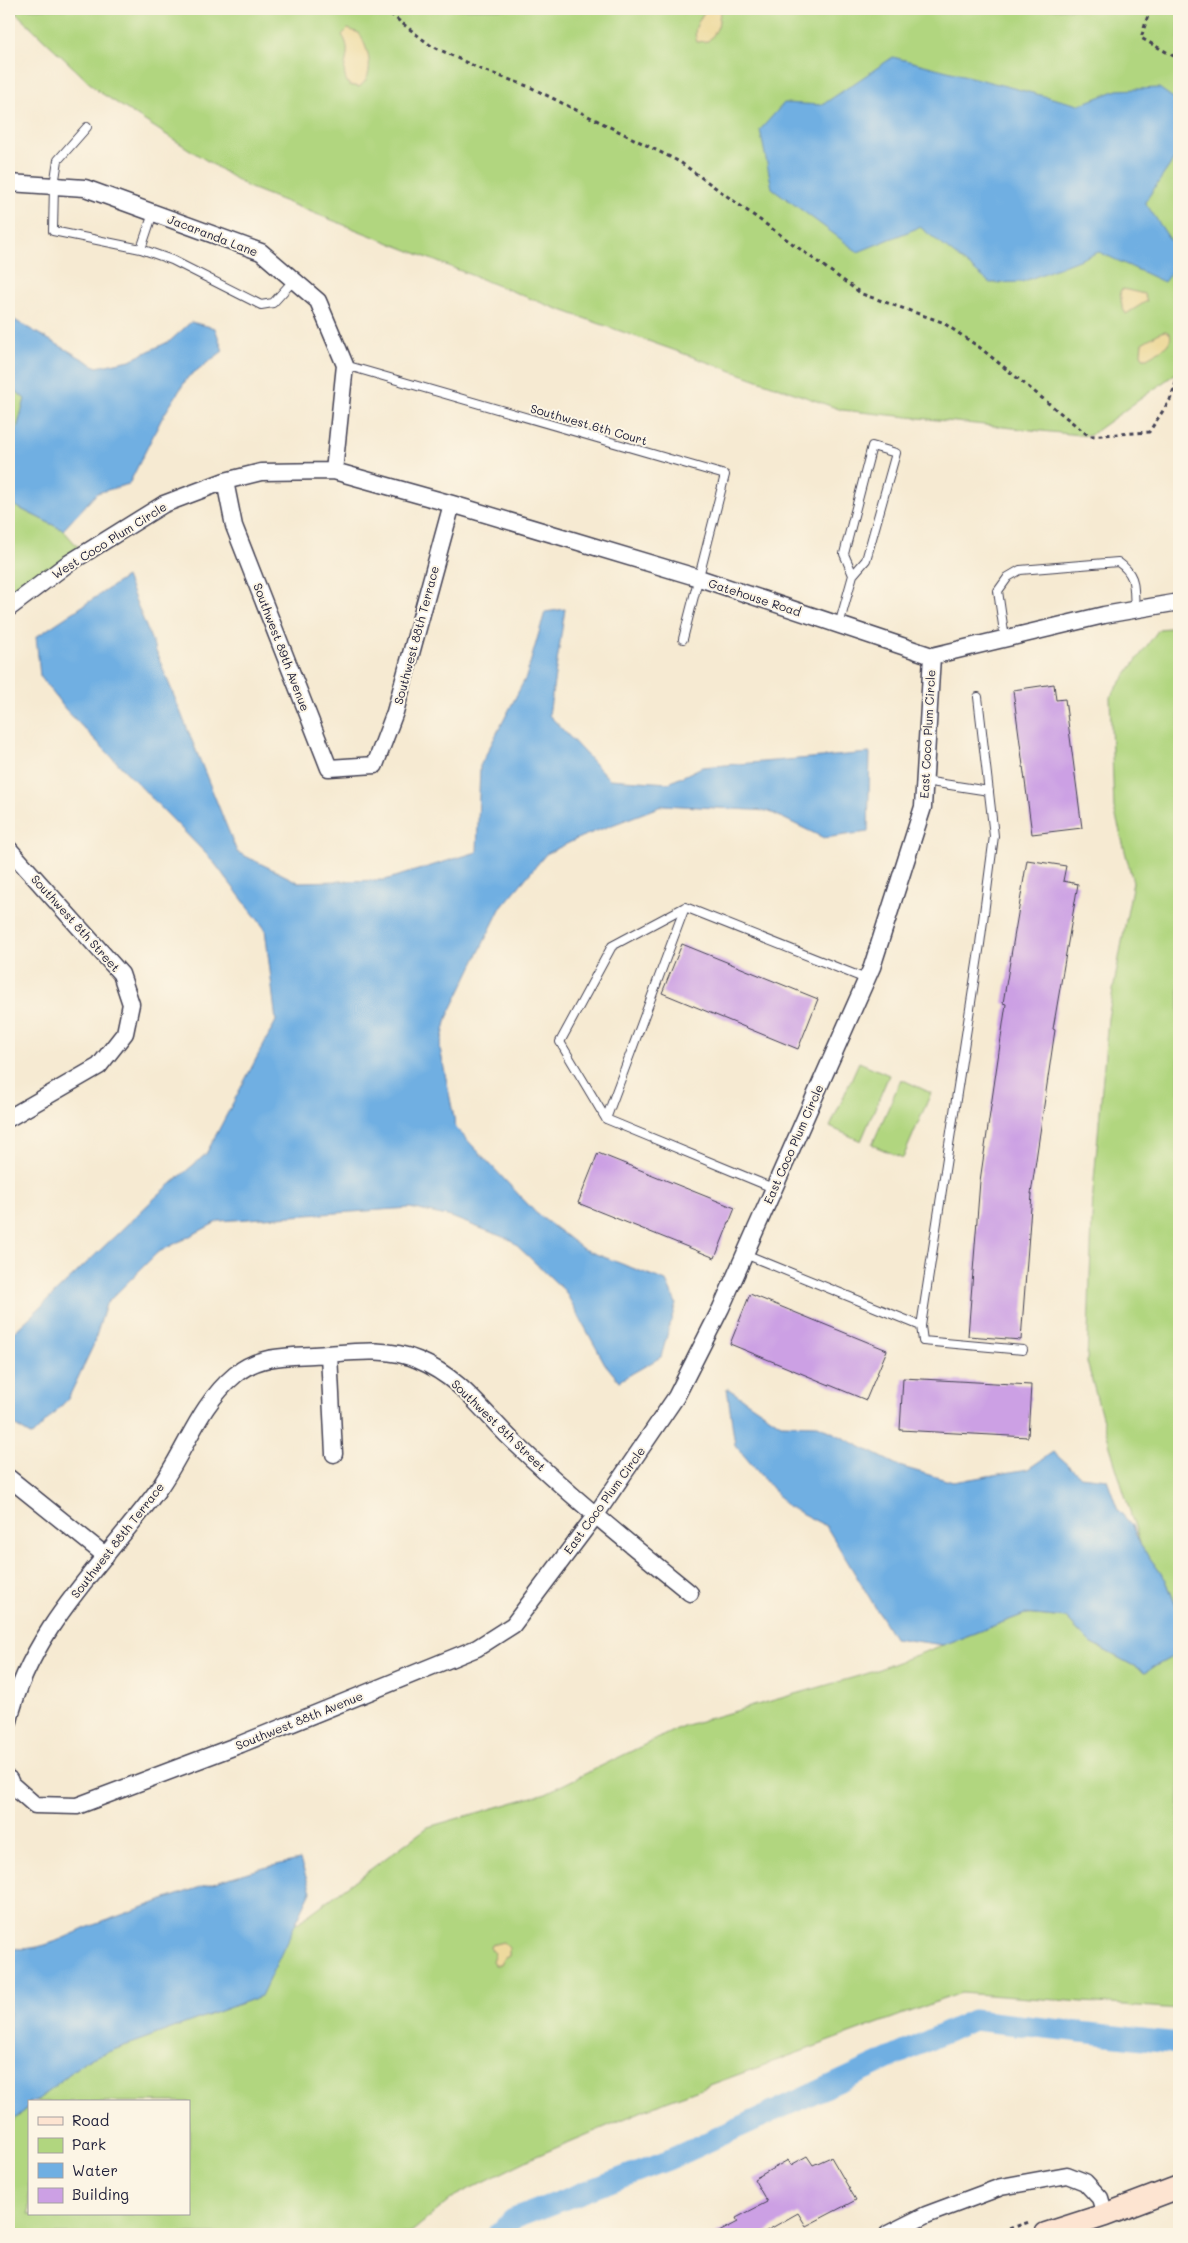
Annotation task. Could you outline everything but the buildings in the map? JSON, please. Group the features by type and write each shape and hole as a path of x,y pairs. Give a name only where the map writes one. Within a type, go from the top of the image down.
{"main road":[{"path":"1046,2234 1105,2216 1179,2187"}],"street":[{"name":"Jacaranda Lane","path":"9,183 85,188 261,252 318,301 345,365 334,471"},
{"name":"West Coco Plum Circle","path":"9,608 66,566 164,504 225,481 261,472 334,471"},
{"name":"Gatehouse Road","path":"334,471 452,504 699,578 932,656"},
{"name":"Southwest 89th Avenue","path":"225,481 234,526 329,768 375,765"},
{"name":"Southwest 88th Terrace","path":"375,765 395,712 452,504"},
{"path":"932,656 1135,610 1179,602"},
{"name":"East Coco Plum Circle","path":"541,1589 573,1543 595,1516 676,1397 721,1308 872,966 923,807 932,656"},
{"name":"Southwest 8th Street","path":"9,849 121,974 131,1004 124,1032 99,1066 9,1118"},
{"name":"Southwest 8th Street","path":"271,1357 383,1351 417,1359 454,1380 512,1440 595,1516 690,1593"},
{"path":"329,1354 334,1454"},
{"name":"Southwest 88th Terrace","path":"9,1721 15,1695 47,1631 158,1489 211,1399 236,1373 271,1357"},
{"path":"9,1478 106,1556"},
{"name":"Southwest 88th Avenue","path":"9,1779 10,1784 35,1805 78,1806 241,1744 477,1648 513,1626 541,1589"},
{"path":"888,2234 926,2214 1001,2186 1067,2175 1086,2182 1100,2198 1105,2216"}],"lane":[{"path":"87,127 58,160 54,185 53,231 141,249 172,260 261,305 273,303 294,280"},
{"path":"141,249 153,213"},
{"name":"Southwest 6th Court","path":"345,365 725,475 699,578"},
{"path":"839,625 853,575 866,560 896,453 872,446 844,554 853,575"},
{"path":"1005,639 998,591 1008,577 1020,570 1118,562 1130,570 1133,580 1135,610"},
{"path":"683,639 699,578"},
{"path":"978,697 994,836 980,944 921,1326 923,1341 1023,1350"},
{"path":"924,781 989,791"},
{"path":"773,1188 606,1119 560,1042 612,946 685,907 866,979"},
{"path":"606,1119 685,907"},
{"path":"745,1254 921,1326"}],"path":[{"path":"384,9 430,45 480,69 530,87 680,162 862,294 942,322 979,348 1089,436 1149,432 1170,400 1179,374"},
{"path":"1150,9 1141,38 1179,59"}],"green space":[{"path":"12,9 1179,9 1179,371 1089,436 842,410 547,305 248,187 98,91"},
{"path":"9,385 25,399 9,458"},
{"path":"9,503 63,530 79,548 9,598"},
{"path":"1179,627 1179,1614 1166,1580 1141,1546 1115,1464 1087,1362 1093,1192 1108,1018 1133,882 1114,809 1110,697 1159,629"},
{"path":"859,1062 889,1075 861,1141 830,1127"},
{"path":"901,1079 931,1093 903,1158 872,1145"},
{"path":"1025,1614 1066,1618 1089,1642 1145,1672 1179,1653 1179,2009 961,1993 666,2101 532,2158 455,2196 409,2234 9,2234 9,2124 28,2108 28,2216 190,2216 190,2100 37,2100 86,2060 260,1996 292,1927 428,1827 546,1793 683,1726 866,1674"}],"sand":[{"path":"706,9 723,9 717,28 712,36 708,41 697,42 696,29"},
{"path":"348,29 359,33 368,54 368,76 359,87 349,85 344,72 347,49 342,35"},
{"path":"1123,289 1144,294 1147,301 1126,314 1122,307 1120,291"},
{"path":"1165,331 1170,333 1171,338 1167,345 1147,358 1143,358 1141,353 1142,343"},
{"path":"503,1942 509,1948 509,1956 503,1959 500,1965 495,1965 492,1961 495,1953 490,1948 491,1945"}],"water":[{"path":"893,57 1079,105 1117,90 1159,88 1179,102 1179,152 1145,202 1179,253 1179,262 1164,282 1099,252 1022,282 990,283 920,227 858,252 772,188 760,130 784,103 822,105"},
{"path":"9,317 97,367 130,360 170,341 191,322 215,328 223,351 188,377 162,418 129,484 97,493 63,530 9,503 9,458 25,399 9,385"},
{"path":"126,577 237,852 298,882 385,880 477,852 480,766 526,677 545,612 565,609 549,715 609,779 669,783 702,767 870,753 868,832 824,838 768,811 664,805 581,837 546,854 500,909 447,1018 440,1048 456,1128 536,1213 583,1249 666,1281 676,1303 661,1357 619,1381 605,1364 565,1291 511,1240 451,1217 410,1208 219,1221 157,1253 106,1304 93,1346 68,1399 32,1436 9,1422 9,1337 157,1196 206,1154 276,1021 265,929 212,860 66,710 40,676 36,637"},
{"path":"727,1388 781,1424 818,1425 899,1466 953,1482 1028,1469 1053,1452 1080,1476 1107,1479 1118,1510 1131,1524 1141,1546 1166,1580 1179,1614 1179,1653 1145,1672 1089,1642 1066,1618 1025,1614 943,1645 894,1638 826,1526 787,1506 735,1445"},
{"path":"300,1860 311,1891 261,1996 86,2060 37,2100 28,2100 28,2108 9,2124 9,1948 33,1948 55,1942 99,1923 198,1888 274,1865"}],"waterway":[{"path":"498,2234 513,2219 668,2160 973,2020 1179,2043"}]}
